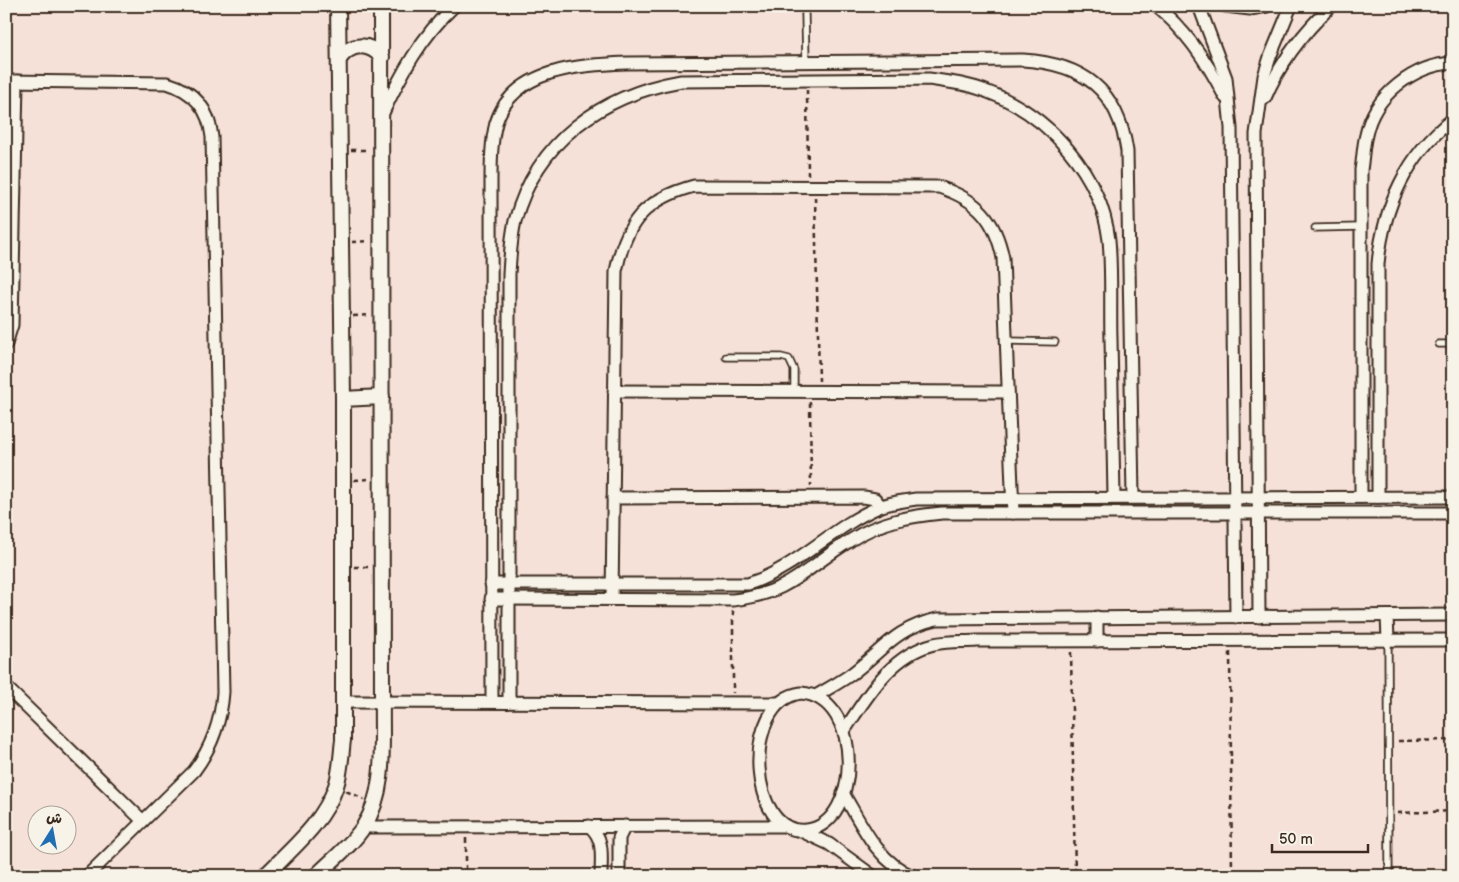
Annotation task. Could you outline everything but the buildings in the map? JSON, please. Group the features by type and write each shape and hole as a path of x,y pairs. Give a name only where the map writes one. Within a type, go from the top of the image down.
{"street":[{"path":"265,876 319,819 336,786 343,740 343,398 339,59 338,13 331,6"},
{"path":"316,876 363,827 375,804 379,781 382,701 381,6"},
{"path":"382,116 398,81 416,49 439,20 454,6"},
{"path":"1156,6 1189,39 1212,70 1230,105"},
{"path":"1199,6 1223,70 1230,105 1236,617"},
{"path":"1225,6 1250,10 1267,6"},
{"path":"1259,617 1256,134 1260,96 1270,57 1291,6"},
{"path":"1258,116 1271,84 1289,53 1311,26 1331,6"},
{"path":"339,59 351,48 360,46 376,51 382,57"},
{"path":"492,701 491,184 493,141 497,122 505,104 518,90 534,79 576,67 654,63 1023,60 1046,62 1067,67 1087,77 1112,103 1124,130 1127,151 1133,498"},
{"path":"806,62 806,79"},
{"path":"654,63 655,86"},
{"path":"1361,497 1361,170 1366,134 1374,114 1386,96 1401,82 1419,71 1440,64 1453,63"},
{"path":"509,701 509,274 515,222 525,194 538,168 563,138 601,108 627,94 655,86 706,80 929,79 966,85 988,92 1016,105 1054,134 1084,172 1103,216 1108,240 1114,498"},
{"path":"6,344 12,325 12,81 167,83 193,96 204,110 211,127 222,704 215,733 201,761 87,876"},
{"path":"1378,497 1379,250 1382,232 1392,201 1404,174 1422,148 1453,119"},
{"path":"612,599 616,271 627,232 639,215 655,201 674,192 694,186 939,187 959,194 976,205 990,220 999,238 1003,258 1013,513"},
{"path":"1361,250 1379,250"},
{"path":"1109,259 1129,259"},
{"path":"614,391 1008,392"},
{"path":"343,398 382,396"},
{"path":"613,498 870,497 875,499 881,506"},
{"path":"491,584 748,584 784,569 843,526 881,506 916,499 1453,497"},
{"path":"492,599 733,600 767,594 799,578 851,539 894,520 942,513 1453,513"},
{"path":"816,696 849,676 892,638 923,622 956,618 1453,615"},
{"path":"1387,616 1388,640"},
{"path":"1097,617 1097,641"},
{"path":"844,731 880,680 913,653 933,644 977,641 1453,640"},
{"path":"6,687 142,821"},
{"path":"786,826 775,816 762,789 758,765 761,738 765,726 778,703 793,694 801,693 816,696 827,704 844,731 849,762 843,792 827,820 814,828 799,830"},
{"path":"343,702 778,703"},
{"path":"843,792 873,843 888,860 913,876"},
{"path":"589,826 597,833 601,844 601,876"},
{"path":"619,876 619,838 625,826"},
{"path":"363,827 786,826 829,844 873,876"}],"lane":[{"path":"804,14 806,62"},
{"path":"1315,228 1361,227"},
{"path":"1006,341 1055,342"},
{"path":"1440,344 1453,344"},
{"path":"726,356 781,357 789,359 794,370 794,392"},
{"path":"1388,640 1389,876"}],"path":[{"path":"806,79 812,185 815,392 811,498"},
{"path":"340,151 382,149"},
{"path":"341,242 382,241"},
{"path":"342,317 382,314"},
{"path":"343,480 382,479"},
{"path":"343,568 382,566"},
{"path":"733,600 734,702"},
{"path":"1071,641 1075,876"},
{"path":"1230,641 1232,876"},
{"path":"1389,742 1453,740"},
{"path":"336,786 375,804"},
{"path":"1389,814 1453,811"},
{"path":"466,826 466,876"}]}
